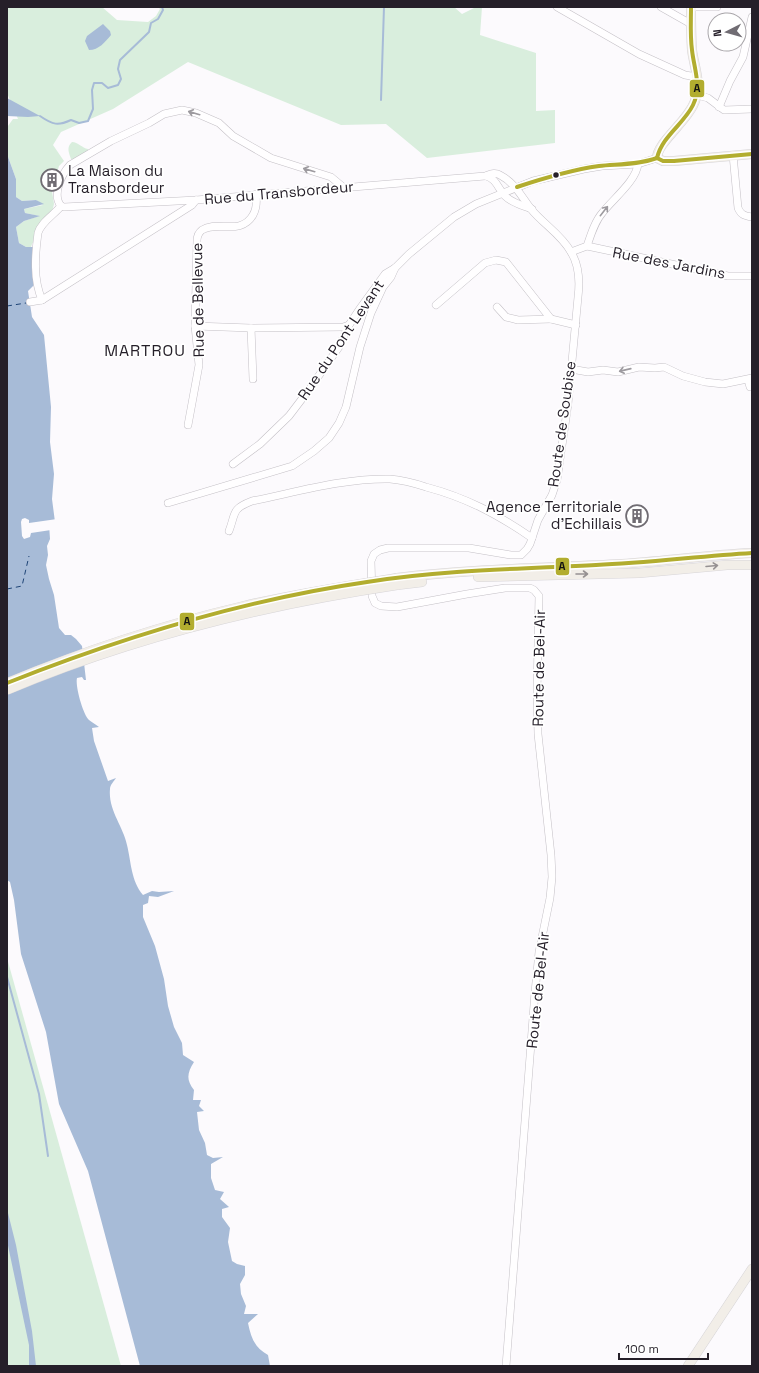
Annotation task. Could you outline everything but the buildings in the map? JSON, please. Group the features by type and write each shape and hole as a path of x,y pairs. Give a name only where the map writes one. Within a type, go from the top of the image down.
{"main road":[{"path":"691,7 692,50 697,77 697,95 688,115 660,148 657,158 664,161 674,161 752,154"},
{"path":"7,690 97,656 142,641 214,621 397,582 454,572 631,563 752,553"},
{"path":"7,683 92,651 162,628 245,606 320,591 397,582 487,576 639,573 727,565 752,565"},
{"path":"688,1366 752,1269"}],"street":[{"path":"557,7 638,54 685,75 697,77"},
{"path":"661,7 691,24"},
{"path":"691,7 717,7"},
{"path":"719,107 730,81 743,57 752,17"},
{"path":"697,95 706,97 727,111 752,109"},
{"path":"61,206 58,199 58,188 66,170 70,165 111,141 149,123 164,114 182,110 196,113 219,123 233,136 270,158 331,177 343,187"},
{"path":"733,155 739,212 745,216 752,217"},
{"name":"Rue du Pont Levant","path":"234,464 260,444 289,416 308,392 339,347 361,307 385,274 395,268 409,254 454,217 476,204 533,181 602,166 638,164 657,158"},
{"path":"571,252 587,246 592,230 602,213 634,175 638,164"},
{"name":"Rue du Transbordeur","path":"30,302 42,300 192,206 196,200 256,194 486,176 494,173 499,174 517,187 532,209 559,235 571,252"},
{"name":"Rue du Transbordeur","path":"486,176 494,179 502,193 508,199 532,209"},
{"name":"Rue de Bellevue","path":"188,425 199,365 196,326 198,234 203,229 214,227 232,227 244,224 251,219 256,210 256,194"},
{"path":"61,206 196,200"},
{"path":"42,300 36,281 38,233 43,223 54,215 61,206"},
{"name":"Rue des Jardins","path":"587,246 728,276 752,276"},
{"name":"Route de Soubise","path":"537,592 530,588 505,588 397,607 381,606 375,603 372,596 371,561 374,554 380,550 412,547 469,548 502,554 518,555 525,552 530,544 538,520 552,495 557,480 568,404 579,284 578,270 571,252"},
{"path":"436,305 485,263 496,260 506,262 551,319"},
{"path":"168,503 292,466 314,451 329,438 346,407 360,347 371,313 383,287 391,277 395,268"},
{"path":"497,308 506,317 518,320 551,319 576,325"},
{"path":"196,326 251,328 343,327 350,325"},
{"path":"251,328 253,379"},
{"path":"571,369 588,372 603,370 618,372 640,367 664,367 683,376 705,382 724,384 751,382"},
{"path":"229,531 233,513 242,505 252,501 335,484 365,480 390,479 403,480 460,497 506,520 532,538"},
{"name":"Route de Bel-Air","path":"506,1366 539,952 550,898 552,877 538,734 537,692 540,601 537,592"}],"green space":[{"path":"7,7 102,7 117,20 148,22 156,16 160,9 158,7 454,7 462,14 476,7 482,7 480,35 536,53 536,111 555,110 555,143 427,158 386,124 341,125 188,62 113,109 61,132 53,145 64,161 59,166 52,191 54,204 52,212 31,247 26,247 19,243 16,227 24,221 39,216 25,213 24,209 43,205 36,200 22,201 16,197 16,179 7,154 8,126 13,119 18,119 7,93"},
{"path":"72,142 88,149 88,151 74,160 71,159 69,148"},
{"path":"7,958 121,1366 7,1366"}],"water":[{"path":"103,24 110,31 111,35 99,47 89,50 85,41 87,36"},
{"path":"7,98 40,116 7,116"},
{"path":"7,154 16,179 16,197 22,201 36,200 44,204 24,209 25,213 40,216 24,221 16,227 19,243 26,247 36,247 33,257 34,285 28,291 32,317 44,335 51,407 50,442 54,474 52,499 55,522 49,524 50,539 47,546 48,555 46,565 54,595 59,628 65,635 71,635 82,646 86,680 82,677 77,678 78,693 87,717 99,727 92,728 94,741 108,781 116,778 110,788 111,804 125,838 136,884 143,895 152,891 174,891 158,897 149,896 148,903 143,905 143,917 155,946 164,979 168,1006 174,1027 182,1043 183,1055 194,1062 188,1076 194,1090 193,1100 201,1100 199,1106 204,1111 197,1112 199,1130 205,1143 207,1155 213,1158 223,1157 211,1164 211,1178 215,1190 224,1192 220,1199 229,1207 222,1209 222,1217 230,1228 228,1242 232,1261 245,1266 245,1275 240,1284 241,1294 246,1306 244,1314 258,1314 248,1323 249,1328 252,1338 257,1346 268,1355 270,1366 140,1366 88,1171 59,1104 46,1032 21,954 14,900 10,882 7,880"},
{"path":"7,1209 16,1245 32,1331 36,1366 29,1366 29,1345 7,1241"}],"pier":[{"path":"25,518 29,520 29,523 57,519 57,522 56,524 51,525 51,530 31,533 30,537 24,539 22,536 21,522 22,519"}],"waterway":[{"path":"40,116 56,124 71,120 79,123 88,121 93,109 92,90 94,83 102,83 108,88 118,85 121,79 118,69 120,60 149,32 151,23 158,19 163,10 162,7"},
{"path":"381,100 384,7"},
{"path":"7,977 39,1094 48,1156"}],"ferry route":[{"path":"7,306 26,303"},
{"path":"7,589 22,586 29,556"}],"transit line":[{"name":"A","path":"657,158 663,143 689,112 696,98 697,78 691,45 691,7"},
{"name":"A","path":"657,158 663,161 674,161 752,154"},
{"name":"A","path":"517,187 547,177 578,170 599,166 635,163 657,158"},
{"name":"A","path":"7,683 95,650 184,622 275,599 321,590 396,578 453,572 616,564 752,553"}],"place":[{"name":"La Maison du Transbordeur","path":"52,180"},
{"name":"Agence Territoriale d'Echillais","path":"637,516"}],"district":[{"name":"MARTROU","path":"145,350"}]}
